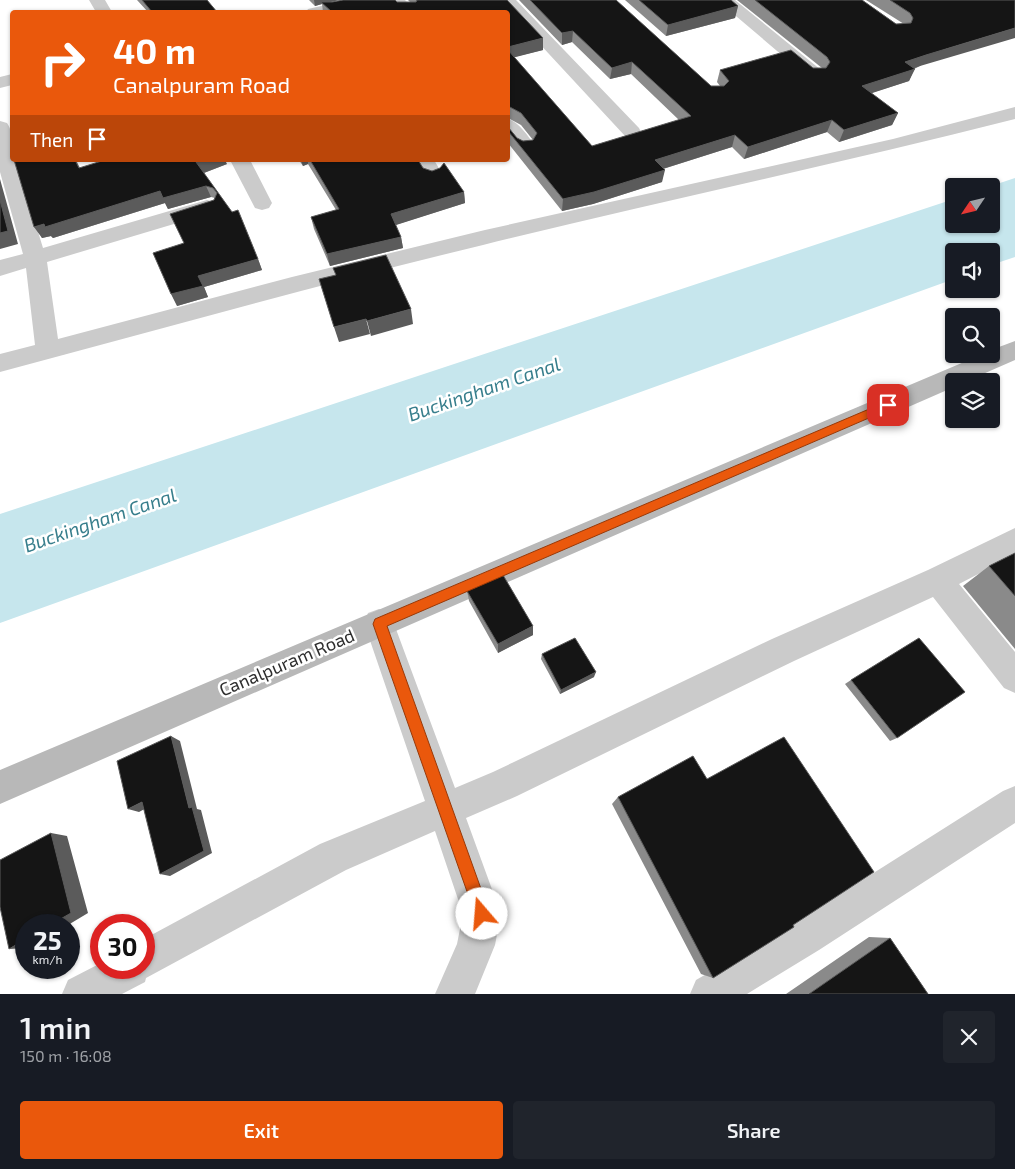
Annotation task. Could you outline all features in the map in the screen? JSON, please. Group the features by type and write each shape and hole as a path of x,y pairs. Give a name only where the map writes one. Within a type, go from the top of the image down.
{"street":[{"path":"326,10 369,0"},
{"path":"396,0 407,10"},
{"path":"507,0 632,132"},
{"path":"725,0 815,74"},
{"path":"0,363 47,349 485,237 551,224 894,144 1015,113"},
{"path":"0,126 10,210 35,258 47,349"},
{"path":"510,127 525,146"},
{"path":"241,162 262,203"},
{"path":"0,268 210,206"},
{"name":"Canalpuram Road","path":"0,787 1015,350"},
{"path":"155,954 333,857 505,784 783,650 938,580 1015,541"},
{"path":"938,580 1015,677"},
{"path":"379,624 482,914 476,945 455,994"},
{"path":"710,994 806,937 1015,803"},
{"path":"82,994 110,979"}],"water":[{"name":"Buckingham Canal","path":"1015,178 1015,257 1000,262 1000,243 945,243 945,282 0,623 0,514 945,202 945,233 1000,233 1000,183"}],"building":[{"path":"142,0 207,0 215,10 150,10"},
{"path":"343,0 416,2 417,0 507,0 543,38 510,46 510,10 330,10 321,2"},
{"path":"530,0 616,0 711,86 724,86 729,81 720,70 791,50 813,68 826,68 830,62 827,57 755,0 862,0 896,24 911,23 913,18 910,13 890,0 1015,0 1015,28 905,62 915,69 862,86 898,113 844,130 832,120 748,147 735,135 655,160 665,170 594,192 563,199 510,133 510,129 517,138 523,141 533,140 537,133 521,113 510,107 510,52 592,146 691,116 632,62 612,68 573,31 562,33"},
{"path":"639,0 731,0 738,6 668,25"},
{"path":"15,162 76,162 79,168 98,162 196,162 232,212 238,210 258,259 198,276 203,286 171,294 153,253 184,243 170,214 214,200 217,193 213,188 206,186 163,198 160,191 45,227 44,224 34,227"},
{"path":"311,162 419,162 423,168 432,171 440,168 444,163 464,192 391,214 401,237 327,254 311,217 339,209"},
{"path":"0,200 8,231 0,233"},
{"path":"386,255 411,309 367,321 366,319 334,327 319,279 336,275 333,268"},
{"path":"1015,553 1015,596 989,566"},
{"path":"503,575 533,626 498,644 467,591"},
{"path":"575,638 596,672 561,690 542,654"},
{"path":"919,638 965,692 897,738 851,680"},
{"path":"171,736 189,808 192,807 204,851 160,874 142,802 128,809 117,761"},
{"path":"784,737 874,872 793,925 794,927 713,978 618,797 693,756 707,779"},
{"path":"51,833 71,913 15,914 15,945 9,949 0,907 0,860"},
{"path":"890,938 928,994 809,994"}],"route":[{"path":"482,914 379,624 888,405"}]}
